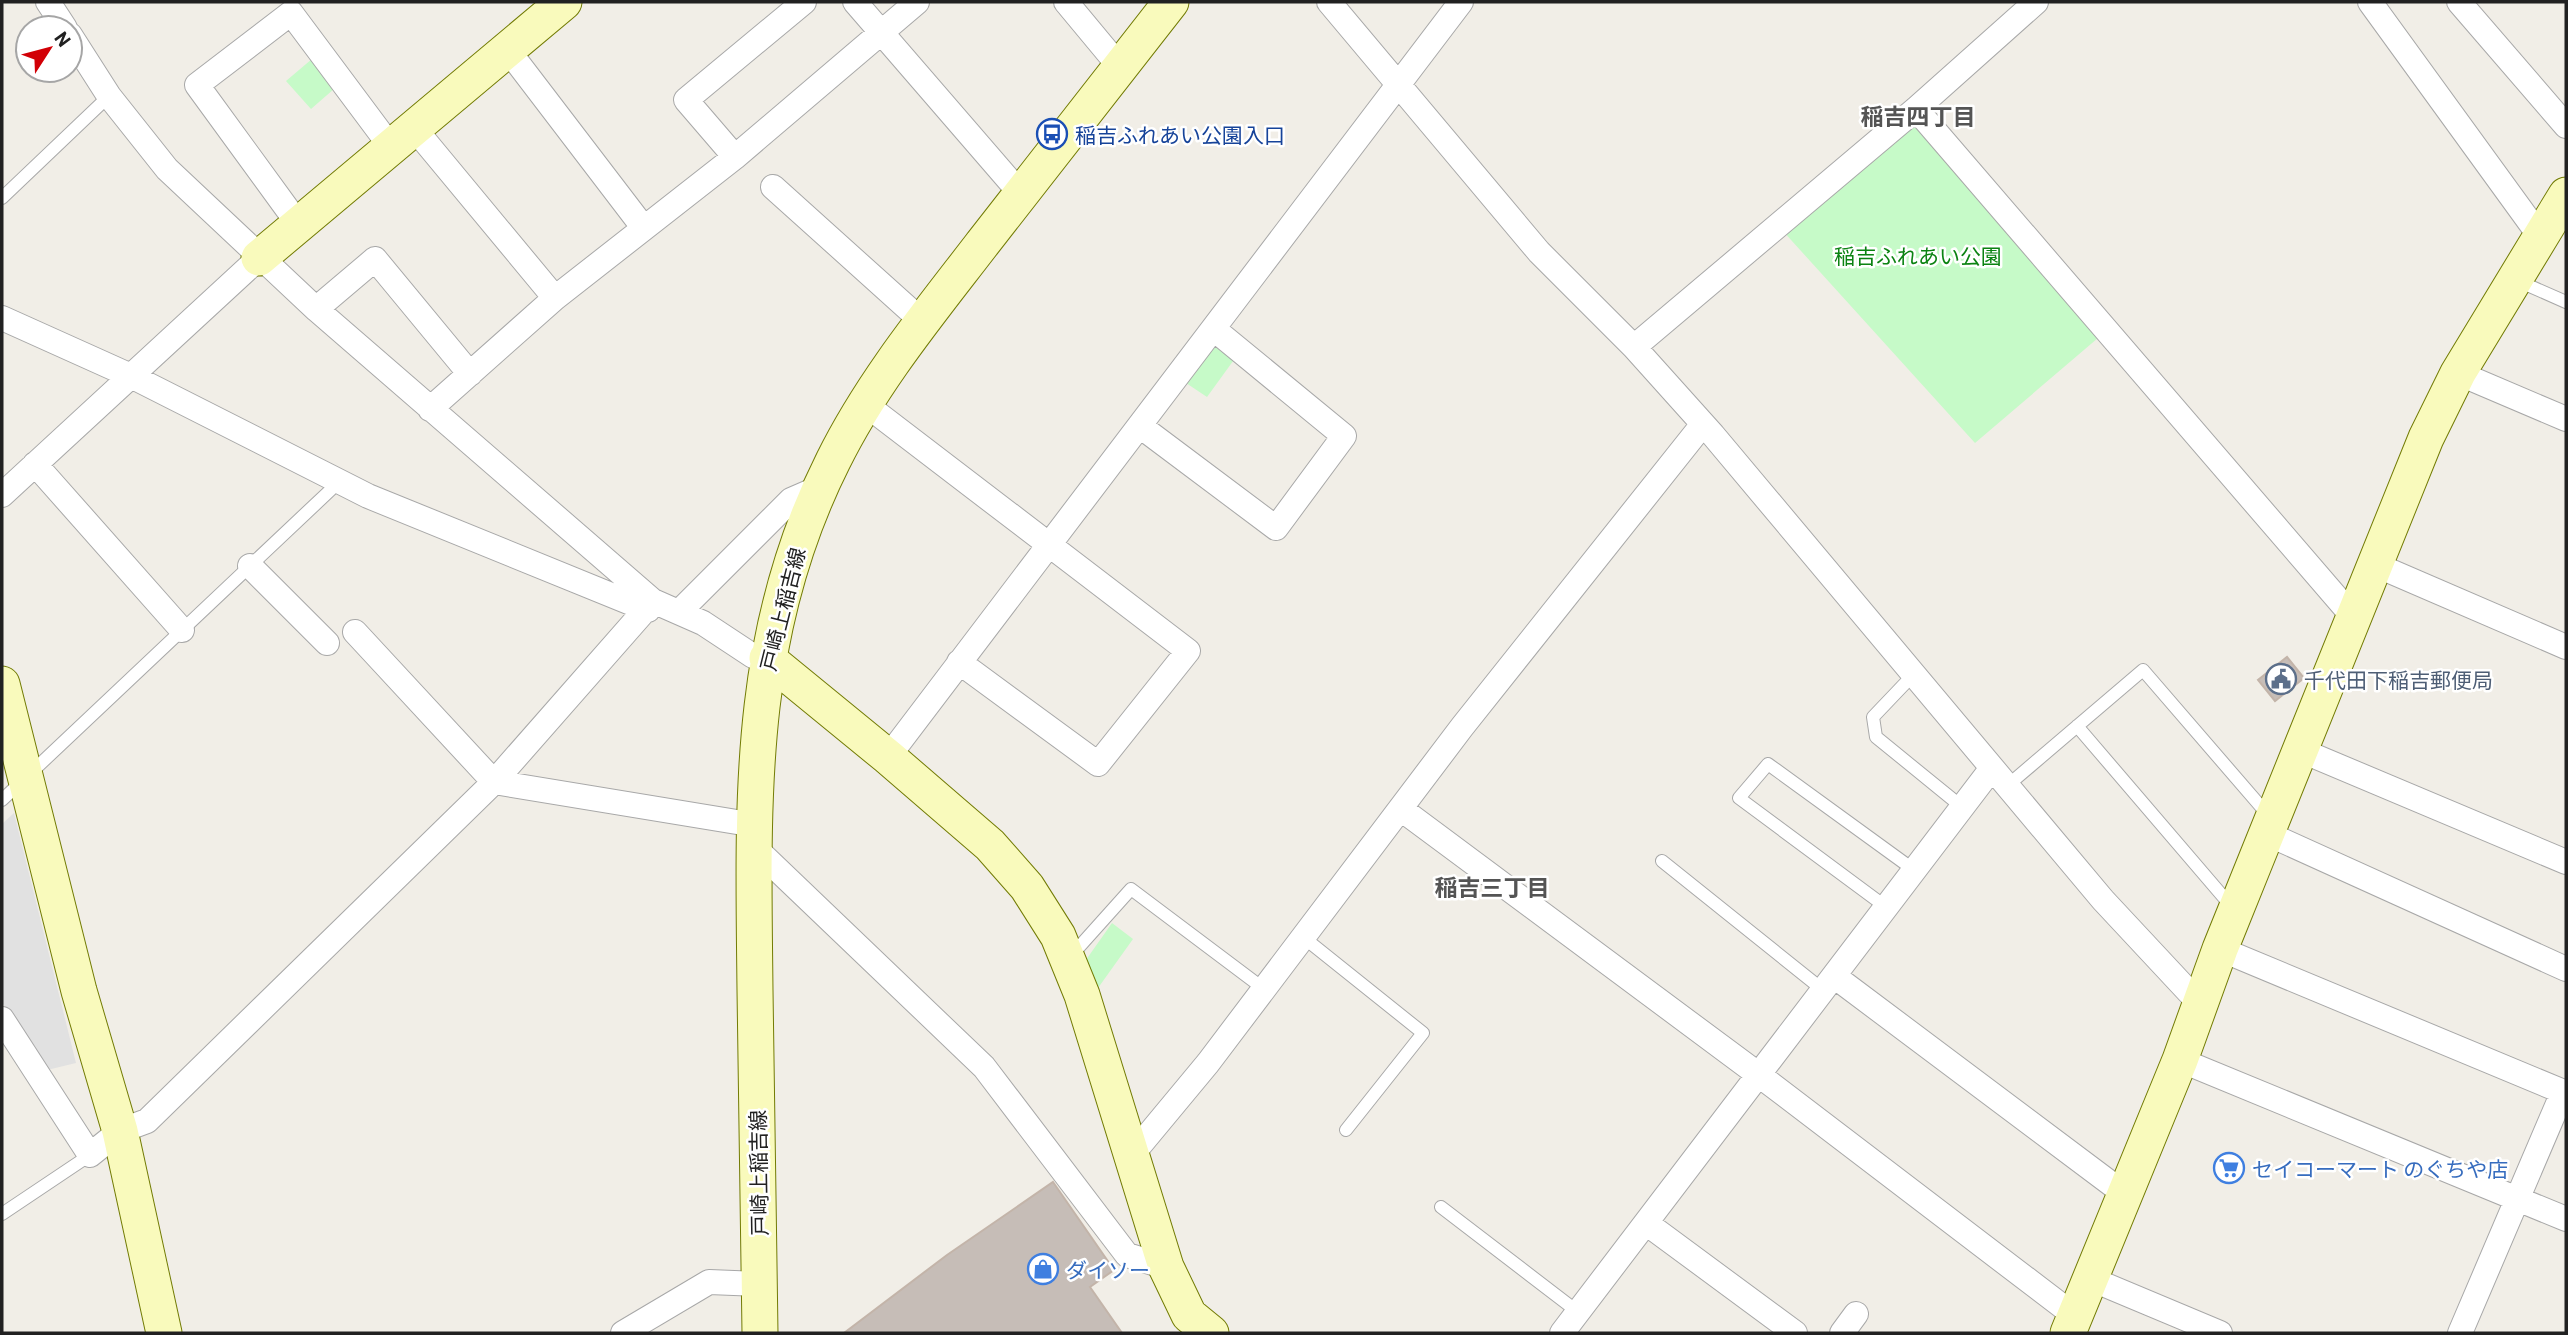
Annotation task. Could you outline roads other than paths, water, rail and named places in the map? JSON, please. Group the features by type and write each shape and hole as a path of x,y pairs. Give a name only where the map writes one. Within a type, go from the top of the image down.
{"street":[{"path":"2,495 259,258 564,2"},
{"path":"735,157 686,100 804,2"},
{"path":"855,2 1021,194"},
{"path":"430,409 555,298 735,157 917,2"},
{"path":"1066,2 1119,67"},
{"name":"戸崎上稲吉線","path":"760,1333 754,836 759,714 767,658 784,586 821,487 865,404 923,322 1171,2"},
{"path":"1329,2 1539,252 1634,346 1703,424 2103,900 2201,1005"},
{"path":"888,757 1215,330 1461,2"},
{"path":"1634,346 1916,109 2036,2"},
{"path":"2370,2 2542,239"},
{"path":"2459,2 2566,126"},
{"path":"299,225 197,85 292,13 402,138 555,298"},
{"path":"507,49 643,227"},
{"path":"84,57 109,96 167,169 259,258 650,606"},
{"path":"1916,109 2355,619"},
{"path":"773,187 923,322"},
{"path":"1401,809 1759,1075 2071,1325 2126,1195 2180,1060 2220,949 2426,438 2458,373 2542,239 2566,195"},
{"path":"316,309 375,259 470,374"},
{"path":"2,318 131,376 339,482 650,606 679,612 703,623 753,656 767,658 888,757 990,845 1027,887 1058,936 1082,995 1130,1157 1166,1266 1189,1315 1211,1333"},
{"path":"1140,426 1276,528 1344,436 1215,330"},
{"path":"2458,373 2566,419"},
{"path":"865,404 1188,651 1098,764 959,662"},
{"path":"1130,1157 1154,1131 1401,809 1703,424"},
{"path":"35,464 182,630"},
{"path":"679,612 790,500 821,487"},
{"path":"2376,565 2566,647"},
{"path":"250,566 327,643"},
{"path":"2,1019 90,1155 120,1131 147,1121 494,782 650,606"},
{"path":"355,632 494,782 754,836 984,1067 1127,1255 1166,1266"},
{"path":"2,684 14,789 79,991 120,1131 164,1333"},
{"path":"2300,750 2566,862"},
{"path":"1562,1333 1962,807 2000,777"},
{"path":"2270,827 2566,969"},
{"path":"2220,949 2565,1092 2460,1333"},
{"path":"1829,983 2126,1195"},
{"path":"2180,1060 2566,1219"},
{"path":"1646,1223 1795,1333"},
{"path":"2091,1279 2220,1333"},
{"path":"623,1333 709,1282 759,1284"}],"lane":[{"path":"2,198 109,96"},
{"path":"2516,280 2566,302"},
{"path":"14,789 339,482"},
{"path":"2000,777 2077,726 2143,670 2270,827"},
{"path":"1914,674 1873,717 1876,737 1962,807"},
{"path":"2077,726 2236,911"},
{"path":"1886,907 1739,799 1768,764 1914,870"},
{"path":"1662,862 1829,983"},
{"path":"1068,960 1131,889 1264,989"},
{"path":"1304,937 1423,1033 1346,1130"},
{"path":"2,1214 90,1155"},
{"path":"1441,1207 1578,1312"}],"place":[{"name":"稲吉ふれあい公園入口","path":"1052,134"},
{"name":"千代田下稲吉郵便局","path":"2281,679"},
{"name":"セイコーマート のぐちや店","path":"2229,1168"},
{"name":"ダイソー","path":"1043,1269"}],"district":[{"name":"稲吉四丁目","path":"1918,116"},
{"name":"稲吉三丁目","path":"1492,887"}],"park label":[{"name":"稲吉ふれあい公園","path":"1918,255"}]}
